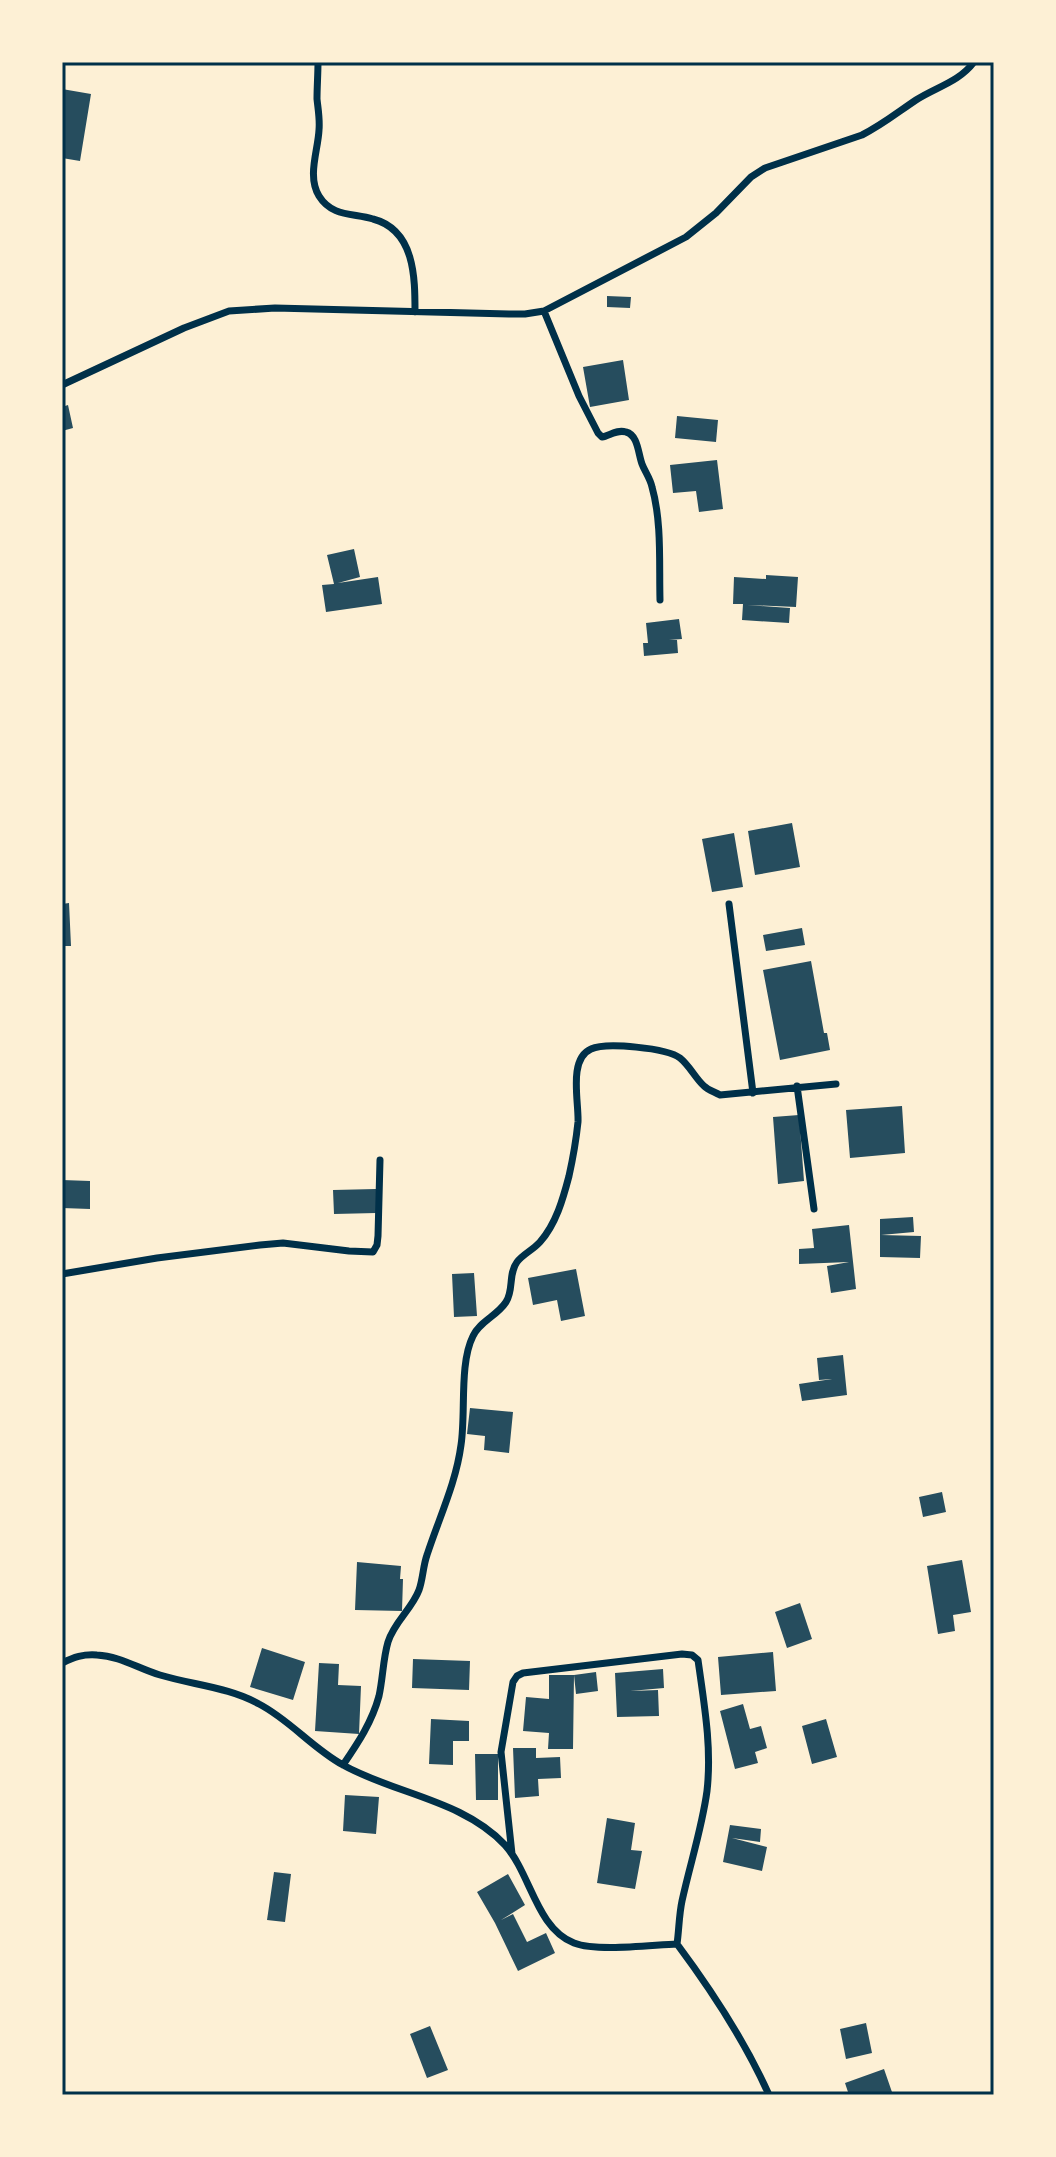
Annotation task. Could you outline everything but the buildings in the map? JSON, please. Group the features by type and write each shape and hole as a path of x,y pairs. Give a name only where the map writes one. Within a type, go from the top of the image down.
{"street":[{"path":"318,62 320,126 314,184 318,195 336,212 374,219 396,234 412,260 415,312"},
{"path":"62,385 184,328 229,311 275,308 517,314 544,311 686,237 716,213 751,177 765,168 875,129 915,101 963,75 974,62"},
{"path":"544,311 598,433 606,437 622,430 629,433 637,445 653,488 657,512 660,600"},
{"path":"729,904 753,1093"},
{"path":"343,1765 370,1724 379,1695 388,1642 397,1621 418,1592 426,1558 443,1512 461,1446 467,1354 473,1335 505,1303 510,1294 516,1263 539,1243 553,1224 565,1192 574,1157 578,1065 582,1056 591,1049 605,1046 666,1051 680,1058 704,1086 720,1095 836,1084"},
{"path":"797,1086 814,1209"},
{"path":"62,1274 157,1258 283,1243 373,1252 378,1236 380,1160"},
{"path":"62,1663 81,1654 101,1655 123,1660 157,1675 259,1703 343,1765 456,1810 496,1838 505,1845 523,1871 549,1925 574,1943 606,1947 677,1944"},
{"path":"512,1855 501,1752 513,1682 517,1676 682,1654 692,1655 698,1660 709,1750 708,1769 700,1831 682,1901 677,1944 737,2034 769,2095"}]}
